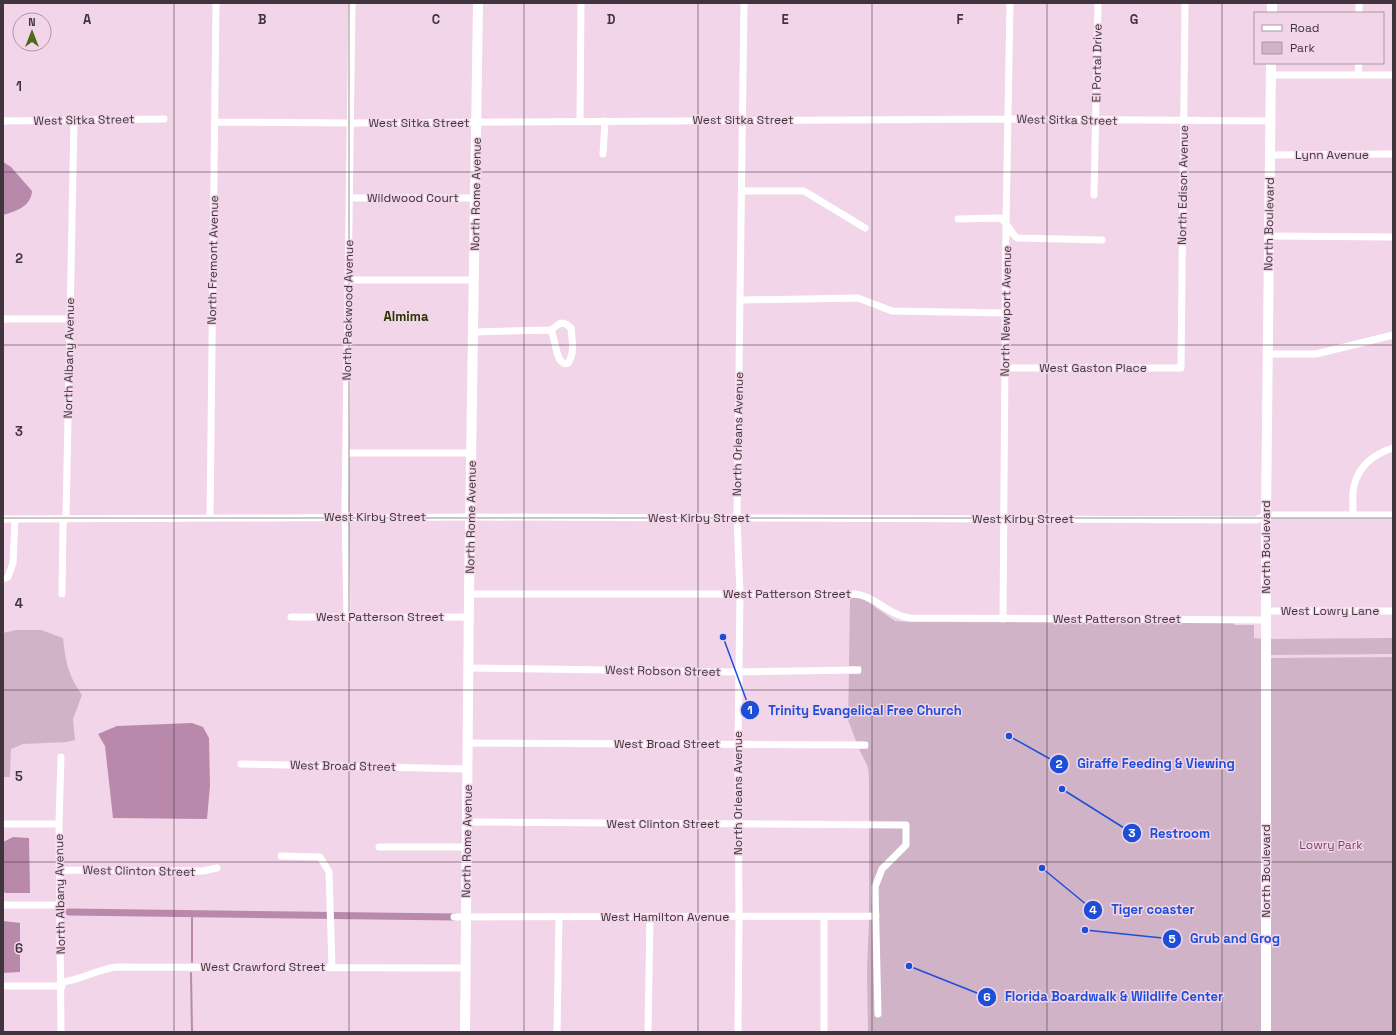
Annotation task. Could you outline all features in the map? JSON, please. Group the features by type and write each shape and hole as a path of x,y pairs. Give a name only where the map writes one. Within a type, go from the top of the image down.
{"street":[{"name":"North Fremont Avenue","path":"210,518 216,3"},
{"name":"North Packwood Avenue","path":"348,617 346,453 352,3"},
{"name":"North Rome Avenue","path":"465,1032 469,594 475,280 478,3"},
{"path":"580,122 581,3"},
{"name":"North Orleans Avenue","path":"738,1032 738,672 740,594 736,518 744,3"},
{"name":"North Newport Avenue","path":"1003,619 1006,224 1010,3"},
{"name":"El Portal Drive","path":"1094,195 1098,3"},
{"name":"North Edison Avenue","path":"1181,368 1185,3"},
{"name":"North Boulevard","path":"1266,1032 1266,515 1272,64"},
{"path":"1358,75 1359,64"},
{"path":"1271,75 1393,75"},
{"name":"West Sitka Street","path":"3,121 164,119"},
{"name":"West Sitka Street","path":"215,122 477,123 1008,119 1183,122 1270,121"},
{"name":"North Albany Avenue","path":"62,594 63,524 66,518 74,120"},
{"path":"603,154 605,122"},
{"name":"Lynn Avenue","path":"1270,155 1393,154"},
{"path":"742,191 804,191 865,228"},
{"name":"Wildwood Court","path":"350,198 476,198"},
{"path":"958,219 1000,218 1017,238 1102,240"},
{"path":"1269,236 1393,237"},
{"path":"349,280 475,280"},
{"path":"740,300 858,298 892,311 1006,313"},
{"path":"3,319 70,319"},
{"path":"474,332 551,330 559,324 566,324 571,328 572,354 568,363 564,364 560,360 551,330"},
{"path":"1268,354 1316,354 1393,335"},
{"name":"West Gaston Place","path":"1005,368 1181,368"},
{"path":"1353,514 1354,486 1363,464 1383,451 1393,448"},
{"path":"346,453 472,453"},
{"name":"West Kirby Street","path":"3,519 471,516 1256,520 1266,515 1393,514"},
{"path":"3,579 8,577 13,563 15,519"},
{"name":"West Patterson Street","path":"469,594 855,594 869,598 890,612 905,617 1003,619 1266,615"},
{"name":"West Lowry Lane","path":"1266,615 1393,611"},
{"name":"West Patterson Street","path":"291,617 469,617"},
{"name":"West Robson Street","path":"469,668 738,672 858,670"},
{"name":"West Broad Street","path":"468,743 865,745"},
{"name":"North Albany Avenue","path":"61,757 59,824 62,984 61,1032"},
{"name":"West Broad Street","path":"241,764 468,769"},
{"name":"West Clinton Street","path":"467,822 906,825 906,845 882,869 875,887 876,916"},
{"path":"3,824 59,824"},
{"path":"379,847 467,847"},
{"path":"281,856 320,857 329,872 332,967"},
{"name":"West Clinton Street","path":"60,870 203,871 217,868"},
{"path":"3,905 60,905"},
{"path":"876,916 878,1014"},
{"name":"West Hamilton Avenue","path":"454,917 739,918 876,916"},
{"path":"557,1032 559,917"},
{"path":"648,1032 650,917"},
{"path":"824,917 824,1032"},
{"name":"West Crawford Street","path":"3,986 62,984 103,969 117,967 466,968"}],"green space":[{"path":"850,598 860,598 865,600 895,621 1233,623 1235,625 1254,625 1254,638 1263,639 1263,1032 868,1032 867,970 869,920 869,781 868,767 859,749 868,749 868,742 856,741 848,720 849,674 861,674 861,666 849,666"},
{"path":"16,630 41,630 63,638 68,668 82,695 73,719 75,740 66,742 23,744 11,749 10,777 3,777 3,633"},
{"path":"1393,638 1393,654 1270,655 1270,639"},
{"name":"Lowry Park","path":"1393,657 1393,1032 1269,1032 1270,658"}],"shaded area":[{"path":"3,162 11,167 32,191 29,201 26,204 18,210 3,215"},
{"path":"192,723 203,727 209,738 210,786 207,819 113,818 105,746 98,734 117,726"},
{"path":"13,837 29,838 30,893 3,892 3,842"},
{"path":"3,921 20,923 20,972 3,973"}],"waterway":[{"path":"69,912 454,917"},
{"path":"192,914 192,962"},
{"path":"191,973 192,1032"}],"place":[{"name":"Trinity Evangelical Free Church","path":"723,637"},
{"name":"Giraffe Feeding & Viewing","path":"1009,736"},
{"name":"Restroom","path":"1062,789"},
{"name":"Tiger coaster","path":"1042,868"},
{"name":"Grub and Grog","path":"1085,930"},
{"name":"Florida Boardwalk & Wildlife Center","path":"909,966"}],"district":[{"name":"Almima","path":"406,316"}]}
